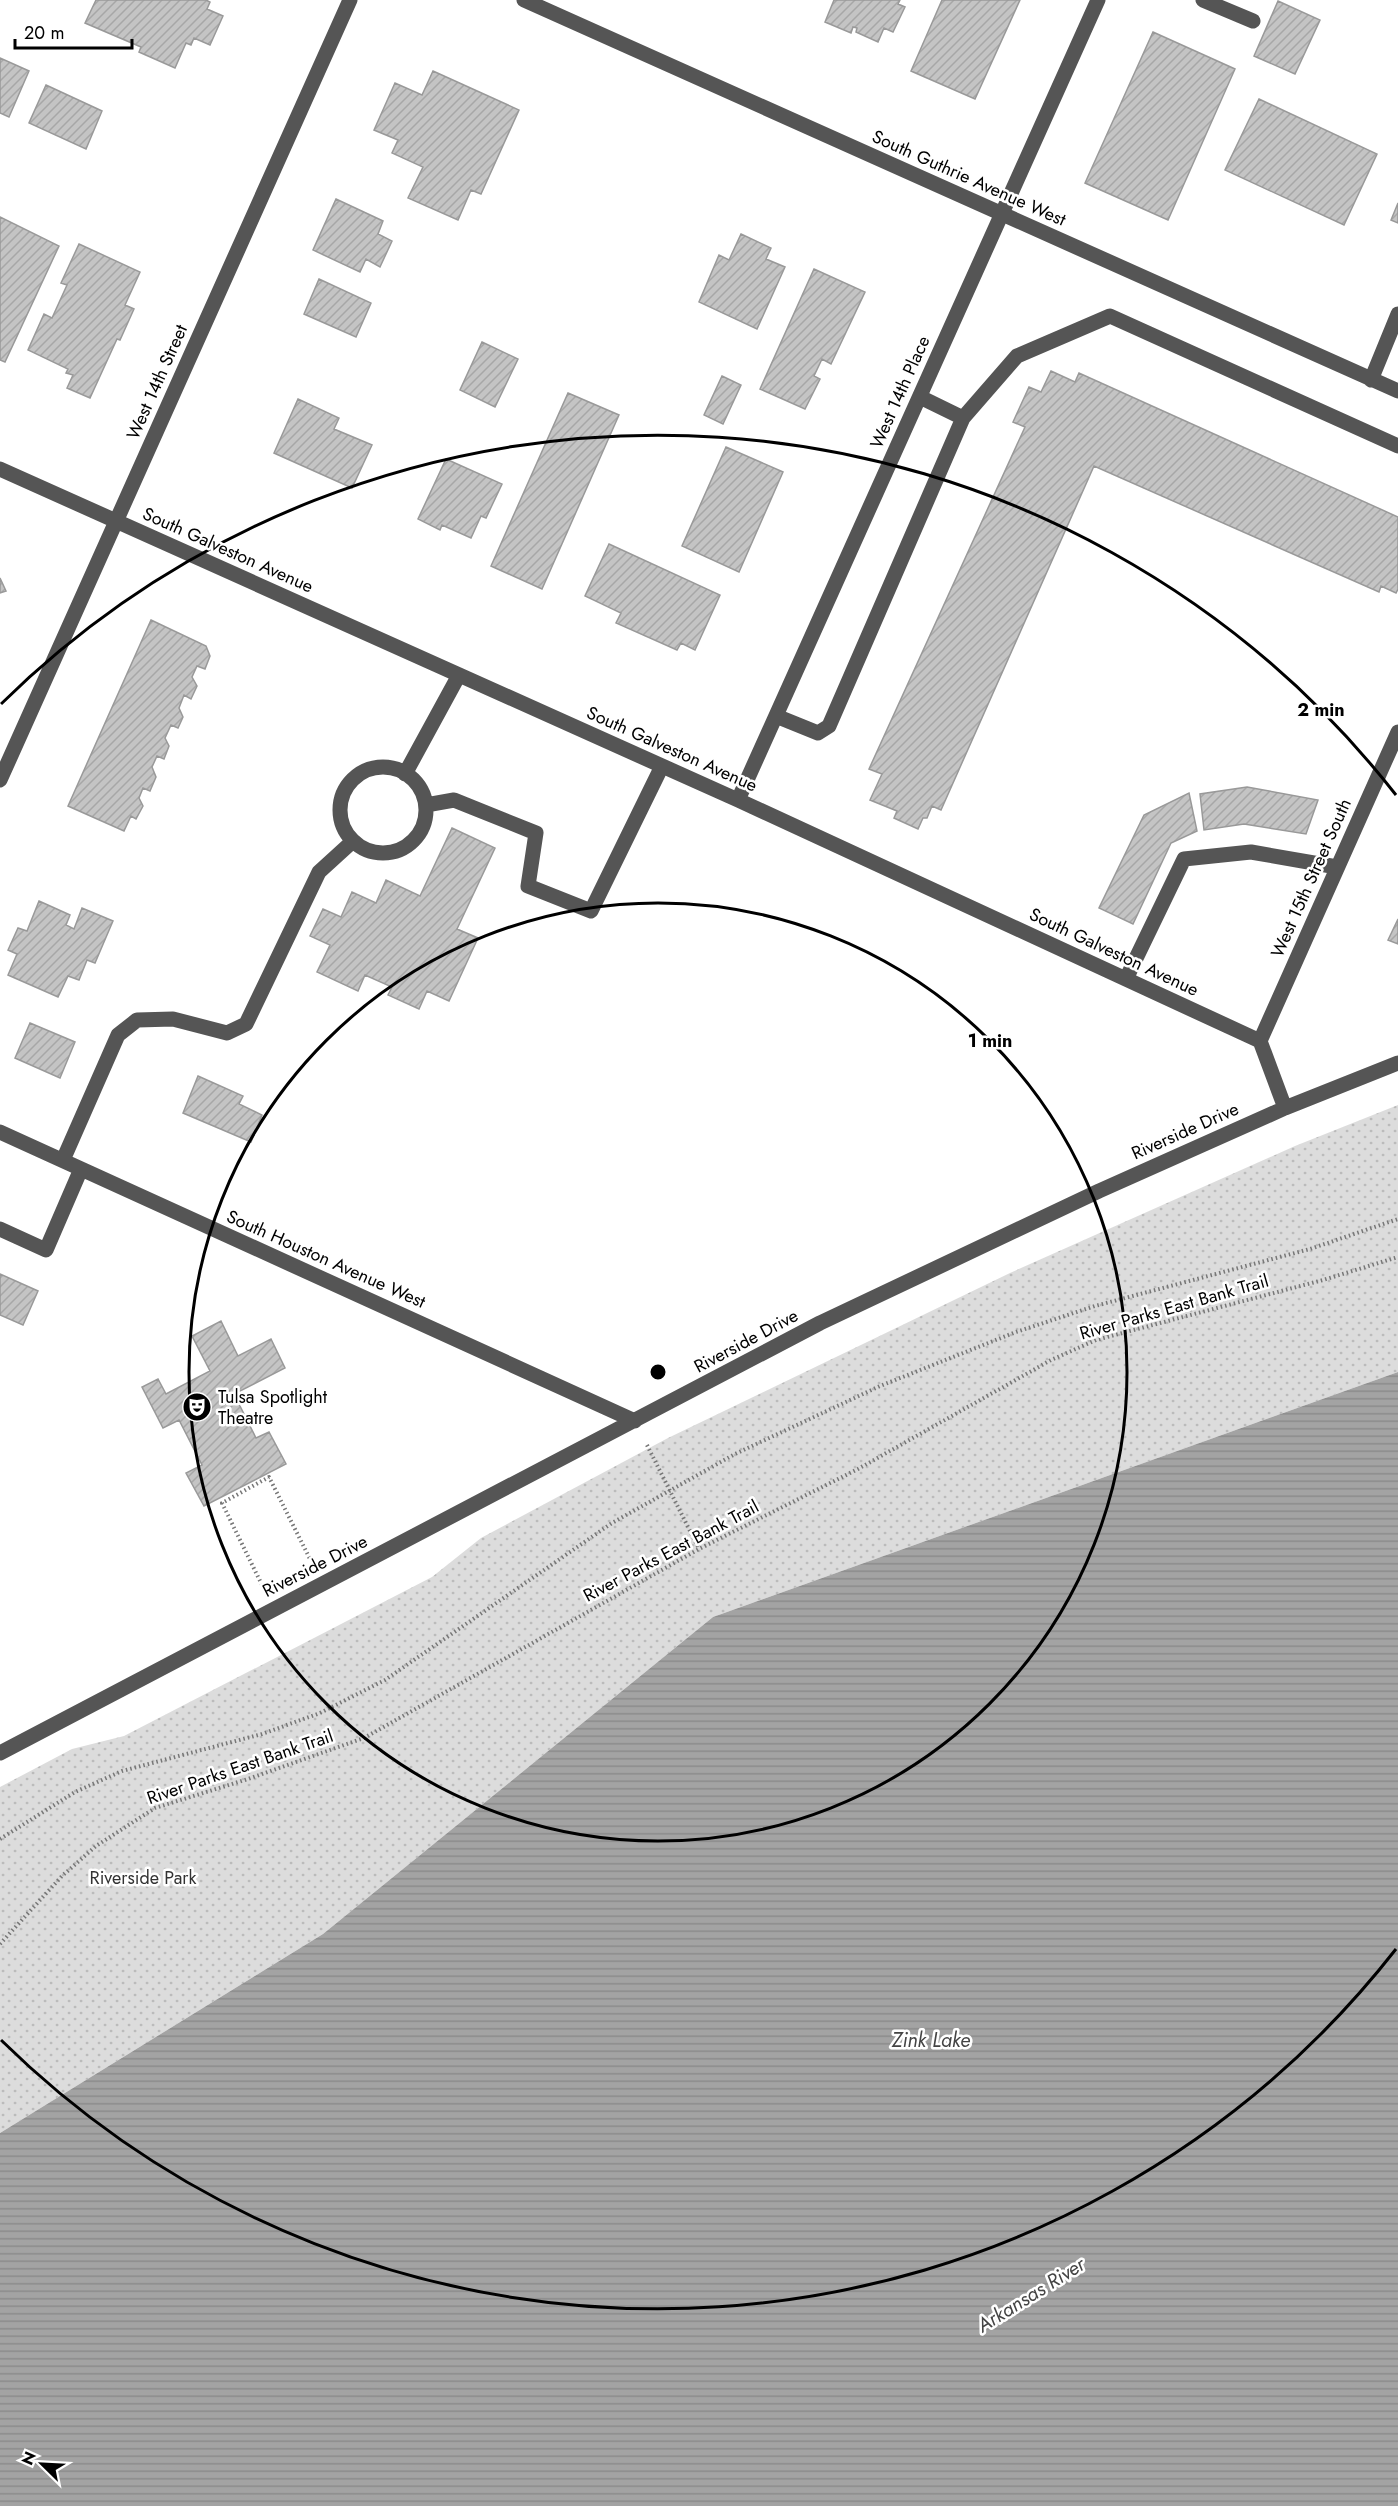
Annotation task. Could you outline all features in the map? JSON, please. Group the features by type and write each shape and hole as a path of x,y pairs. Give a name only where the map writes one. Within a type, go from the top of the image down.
{"street":[{"name":"West 14th Street","path":"0,780 350,0"},
{"name":"South Guthrie Avenue West","path":"524,0 1398,391"},
{"name":"West 14th Place","path":"738,800 1098,0"},
{"path":"1203,0 1252,21"},
{"path":"1371,380 1398,314"},
{"path":"776,716 818,733 830,726 963,418 1017,356 1110,316 1398,446"},
{"path":"920,397 963,418"},
{"name":"South Galveston Avenue","path":"0,469 738,800 1260,1041"},
{"path":"405,774 459,675"},
{"name":"West 15th Street South","path":"1260,1041 1398,732"},
{"path":"426,805 454,800 536,833 528,886 591,911 662,766"},
{"path":"387,767 414,779 422,792 426,805 418,835 408,845 394,852 379,854 353,841 344,828 340,814 341,799 348,785 358,775 372,768 387,767"},
{"path":"63,1160 118,1035 137,1020 173,1019 227,1033 246,1024 319,872 353,841"},
{"path":"1126,979 1184,859 1251,852 1337,867"},
{"path":"1260,1041 1285,1108"},
{"name":"Riverside Drive","path":"0,1753 830,1318 1099,1191 1285,1108 1398,1063"},
{"name":"South Houston Avenue West","path":"0,1132 635,1421"},
{"path":"0,1229 46,1250 81,1169"}],"path":[{"name":"River Parks East Bank Trail","path":"0,1839 75,1792 122,1771 262,1734 320,1713 385,1680 612,1523 671,1489 795,1424 880,1386 946,1362 1016,1332 1172,1284 1310,1249 1398,1219"},
{"name":"River Parks East Bank Trail","path":"0,1944 62,1876 96,1846 155,1808 248,1779 364,1738 699,1549 858,1469 1051,1360 1096,1340 1323,1280 1398,1257"},
{"path":"635,1421 699,1549"},
{"path":"273,1610 222,1503 269,1477 323,1584"}],"green space":[{"name":"Riverside Park","path":"1398,1105 1398,1372 713,1617 323,1934 0,2133 0,1787 72,1749 124,1736 432,1577 481,1538 668,1438 1010,1273 1295,1146"}],"water":[{"name":"Zink Lake","path":"1398,1372 1398,2506 0,2506 0,2133 323,1934 713,1617"}],"building":[{"path":"96,0 206,0 210,2 207,9 223,16 210,45 194,38 191,45 186,43 175,68 139,52 141,47 85,23"},
{"path":"834,0 900,0 898,4 905,7 893,32 884,28 878,42 856,32 857,28 853,27 851,33 825,22"},
{"path":"942,0 1020,0 975,99 911,71"},
{"path":"1278,1 1320,20 1295,74 1254,56"},
{"path":"1153,32 1235,69 1168,220 1085,183"},
{"path":"0,58 29,71 9,117 0,113"},
{"path":"433,71 519,110 481,194 471,190 458,220 408,198 423,167 392,153 398,140 374,130 395,83 422,95"},
{"path":"46,85 102,111 86,149 29,123"},
{"path":"1259,99 1377,154 1344,225 1225,170"},
{"path":"336,199 383,221 378,234 392,241 380,267 366,259 360,272 313,250"},
{"path":"1398,203 1398,223 1391,220"},
{"path":"0,217 59,246 5,362 0,360"},
{"path":"741,234 771,248 766,259 785,267 757,329 699,302 719,255 729,260"},
{"path":"79,244 140,272 125,305 134,309 120,340 117,339 90,398 67,388 73,375 66,373 68,369 28,350 44,314 52,318 67,285 61,283"},
{"path":"814,269 865,292 831,364 822,359 814,376 820,379 805,409 760,389"},
{"path":"319,279 371,303 356,337 304,314"},
{"path":"482,342 518,359 495,407 460,390"},
{"path":"1051,371 1075,382 1079,373 1398,517 1398,589 1396,593 1381,586 1379,592 1094,466 941,810 932,806 927,818 923,818 918,829 894,818 897,811 870,800 882,774 869,769 1025,427 1013,422 1029,387 1041,392"},
{"path":"722,376 741,385 723,424 704,415"},
{"path":"568,393 619,415 542,589 491,566"},
{"path":"298,399 339,418 334,429 372,445 352,488 274,453"},
{"path":"726,447 783,472 739,572 682,546"},
{"path":"446,459 502,484 486,518 481,516 471,538 442,525 440,530 418,519"},
{"path":"609,544 720,595 695,650 681,643 677,650 616,623 621,613 585,596"},
{"path":"0,578 6,591 0,593"},
{"path":"151,620 206,646 210,656 205,669 197,666 192,677 197,686 191,699 184,695 179,708 183,717 178,728 171,725 165,738 169,746 164,759 157,756 152,767 156,777 150,791 143,788 139,798 143,806 136,819 131,816 124,831 68,806"},
{"path":"1247,787 1318,800 1306,834 1244,824 1204,830 1200,794"},
{"path":"1189,793 1197,831 1171,843 1133,924 1099,908 1144,815"},
{"path":"452,828 495,848 457,929 478,938 449,1001 427,991 419,1009 388,995 392,987 365,975 358,991 317,972 330,945 310,936 323,909 341,917 352,892 376,903 386,880 420,896"},
{"path":"39,901 70,915 66,925 74,929 82,908 113,921 95,963 87,960 79,980 68,976 58,997 8,975 17,954 8,950 18,928 27,931"},
{"path":"1398,919 1398,944 1388,940"},
{"path":"30,1023 75,1042 60,1078 15,1058"},
{"path":"198,1076 243,1096 239,1104 262,1115 251,1142 183,1113"},
{"path":"0,1274 38,1291 23,1325 0,1315"},
{"name":"Tulsa Spotlight Theatre","path":"221,1321 238,1356 271,1339 285,1368 234,1394 256,1438 269,1432 286,1464 204,1506 186,1473 202,1465 179,1420 163,1428 142,1387 158,1379 166,1394 210,1371 192,1336"}],"place":[{"name":"Tulsa Spotlight Theatre","path":"197,1407"}],"water label":[{"name":"Arkansas River","path":"1031,2295"}]}
